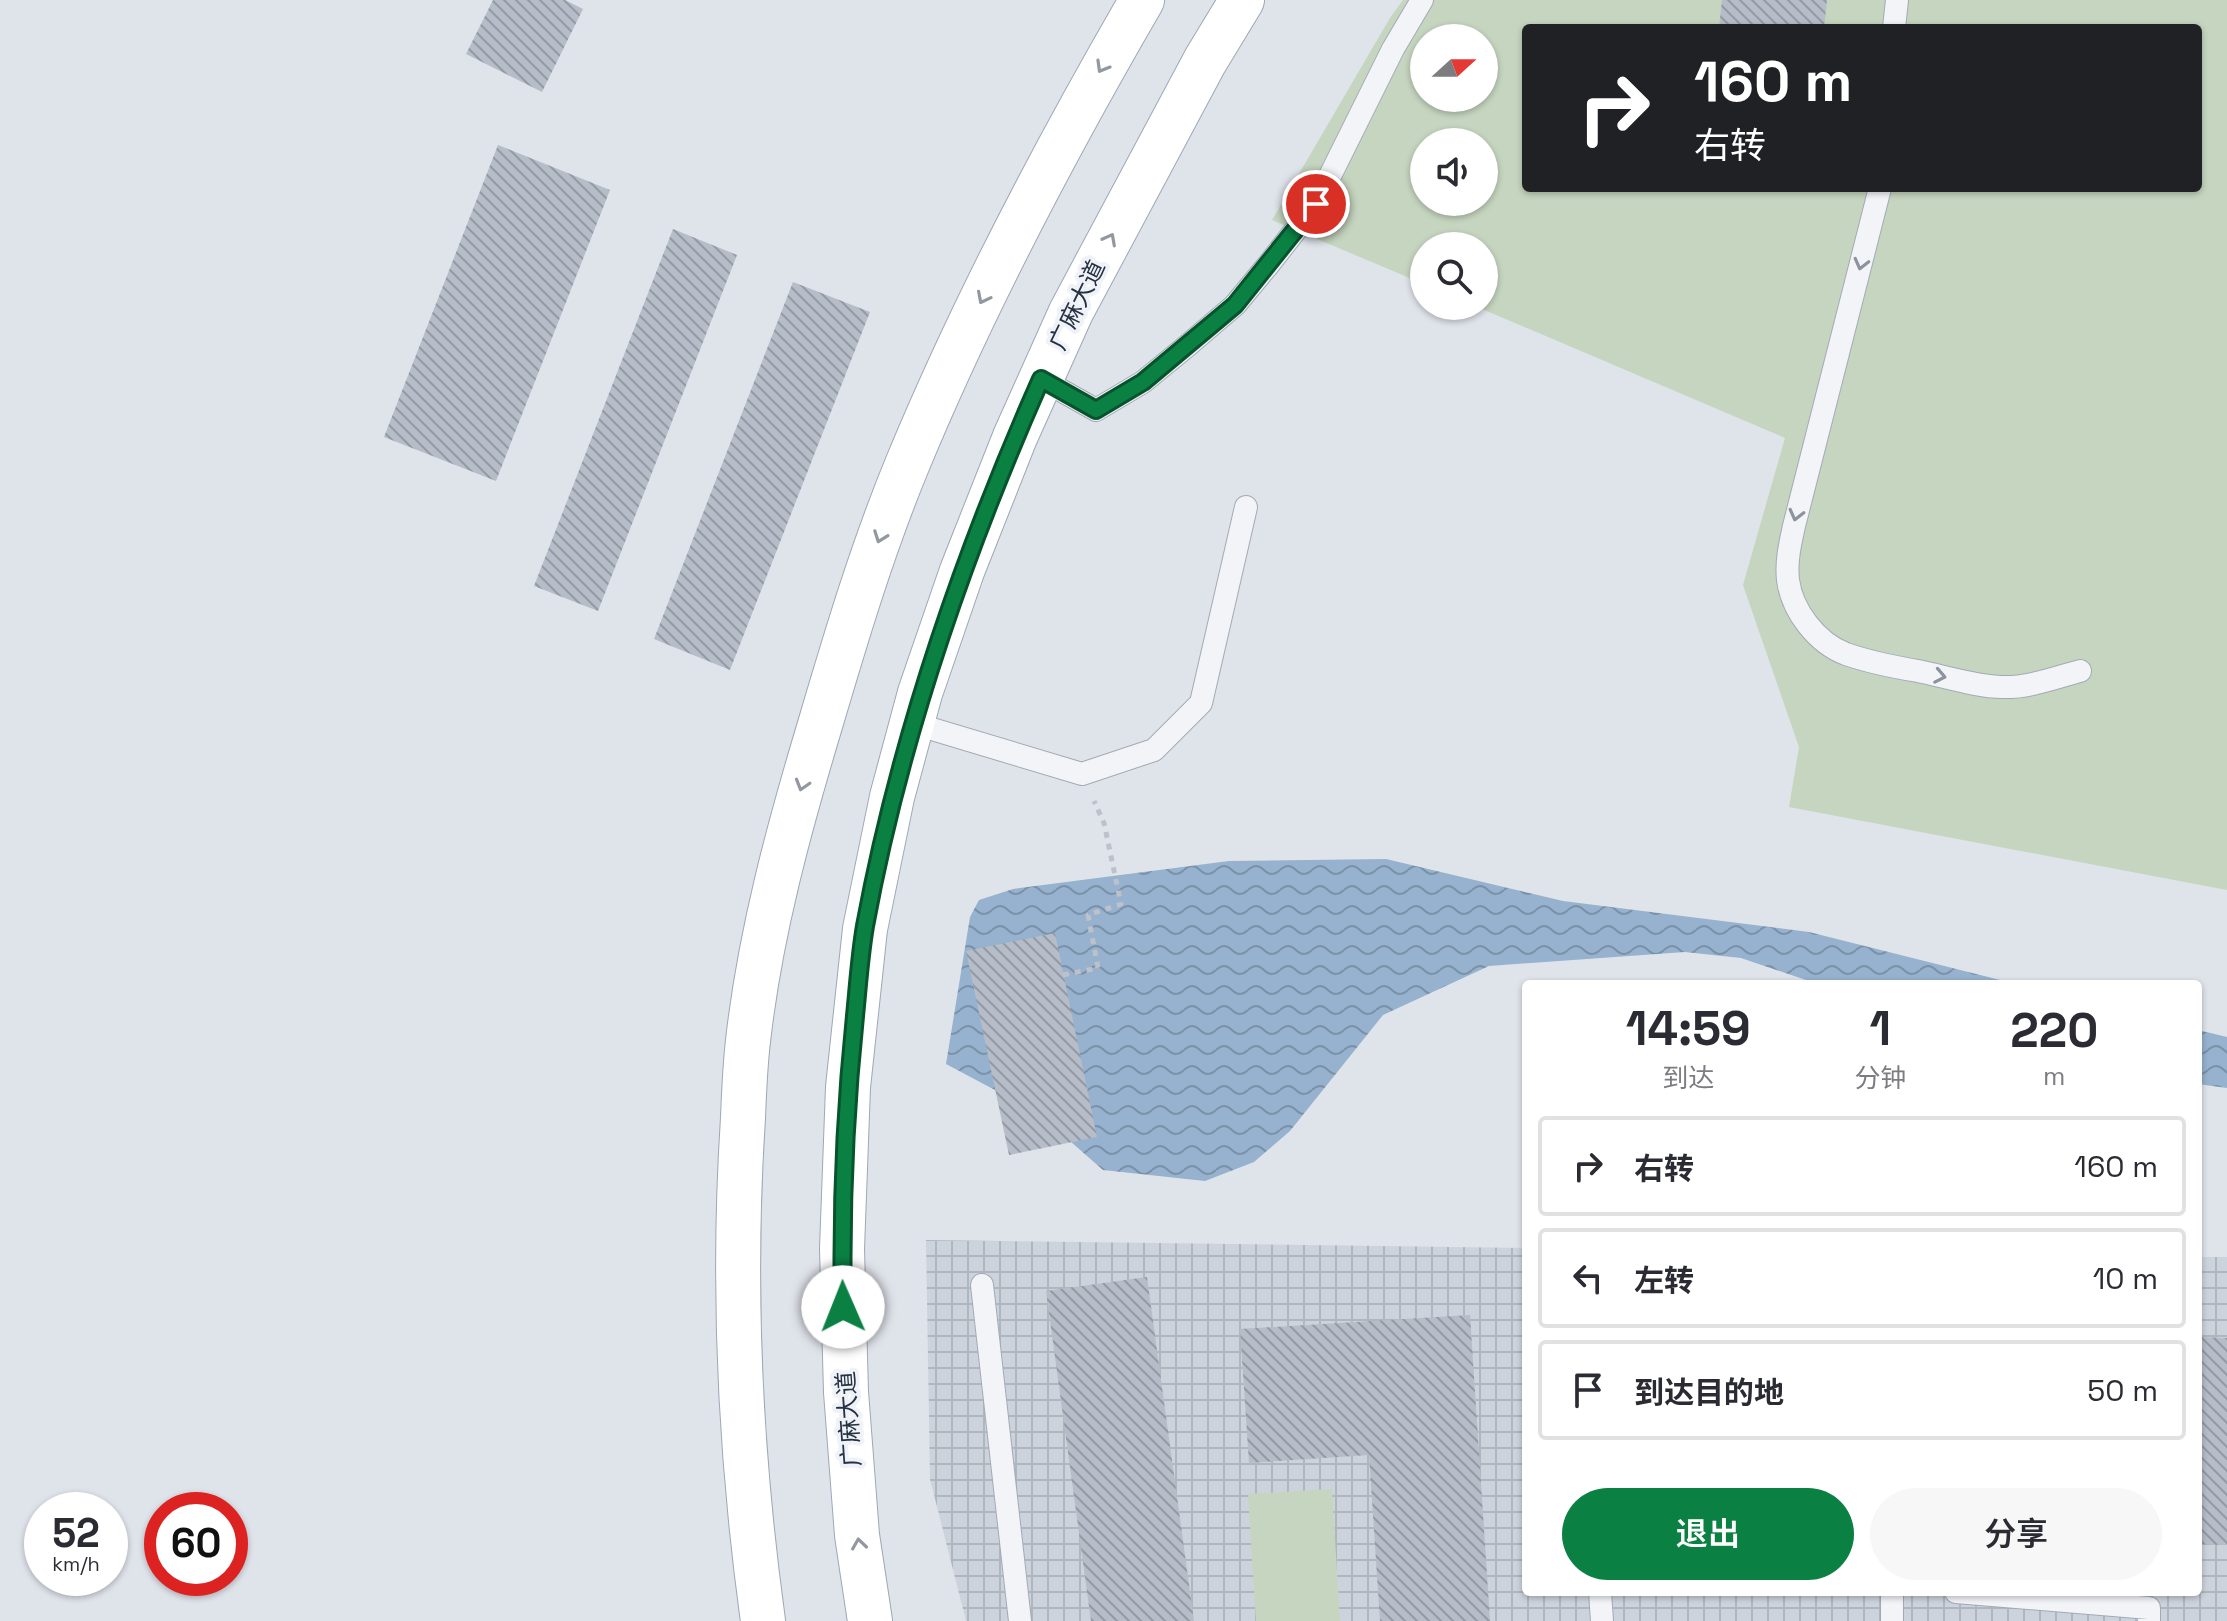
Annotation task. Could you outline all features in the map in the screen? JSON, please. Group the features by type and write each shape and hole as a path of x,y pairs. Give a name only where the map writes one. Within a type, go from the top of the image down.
{"main road":[{"path":"763,1621 745,1441 737,1295 739,1168 748,1041 766,931 798,798 862,585 906,466 967,328 1021,221 1091,87 1142,0"},
{"name":"广麻大道","path":"870,1621 857,1535 846,1392 842,1249 848,1087 865,929 892,797 920,693 962,571 1015,437 1071,312 1205,61 1242,0"}],"lane":[{"path":"1041,379 1096,410 1143,382 1235,305 1316,204 1393,49 1422,0"},
{"path":"1894,24 1897,0"},
{"path":"1879,192 1794,526 1788,555 1788,581 1793,598 1811,629 1825,641 1844,653 1890,666 1999,687 2022,686 2080,671"},
{"path":"912,723 1082,774 1154,750 1201,703 1246,507"},
{"path":"982,1285 1020,1621"},
{"path":"1600,1596 1602,1621"},
{"path":"1892,1596 1892,1621"},
{"path":"2004,1596 2149,1608 2149,1621"}],"path":[{"path":"1063,975 1098,968 1088,915 1121,904 1104,823"}],"shaded area":[{"path":"926,1240 1522,1248 1522,1596 2202,1596 2202,1257 2227,1257 2227,1621 966,1621 930,1479"}],"green space":[{"path":"1403,0 2227,0 2227,890 1789,807 1799,747 1743,585 1785,438 1498,316 1498,232 1410,232 1410,278 1272,220"},
{"path":"1332,1489 1340,1621 1256,1621 1248,1494"}],"water":[{"path":"1386,859 1563,901 1809,932 2000,980 1806,980 1741,958 1685,952 1489,966 1383,1015 1290,1131 1254,1162 1205,1181 1103,1170 1038,1113 946,1064 970,917 979,900 1013,889 1229,861"},
{"path":"2202,1031 2227,1037 2227,1088 2202,1085"}],"building":[{"path":"493,0 565,0 583,9 542,92 466,54"},
{"path":"1722,0 1827,0 1824,24 1719,24"},
{"path":"498,145 610,190 496,481 384,437"},
{"path":"673,229 737,255 598,611 534,586"},
{"path":"793,282 870,312 730,670 654,639"},
{"path":"1055,933 1097,1137 1009,1155 966,951"},
{"path":"1147,1277 1194,1621 1091,1621 1046,1291"},
{"path":"1470,1315 1490,1621 1380,1621 1369,1455 1249,1463 1240,1329"},
{"path":"2202,1337 2227,1338 2227,1545 2202,1544"}],"route":[{"path":"843,1307 848,1087 865,929 892,797 920,693 962,571 1015,437 1041,379 1096,410 1143,382 1235,305 1316,204"}]}
